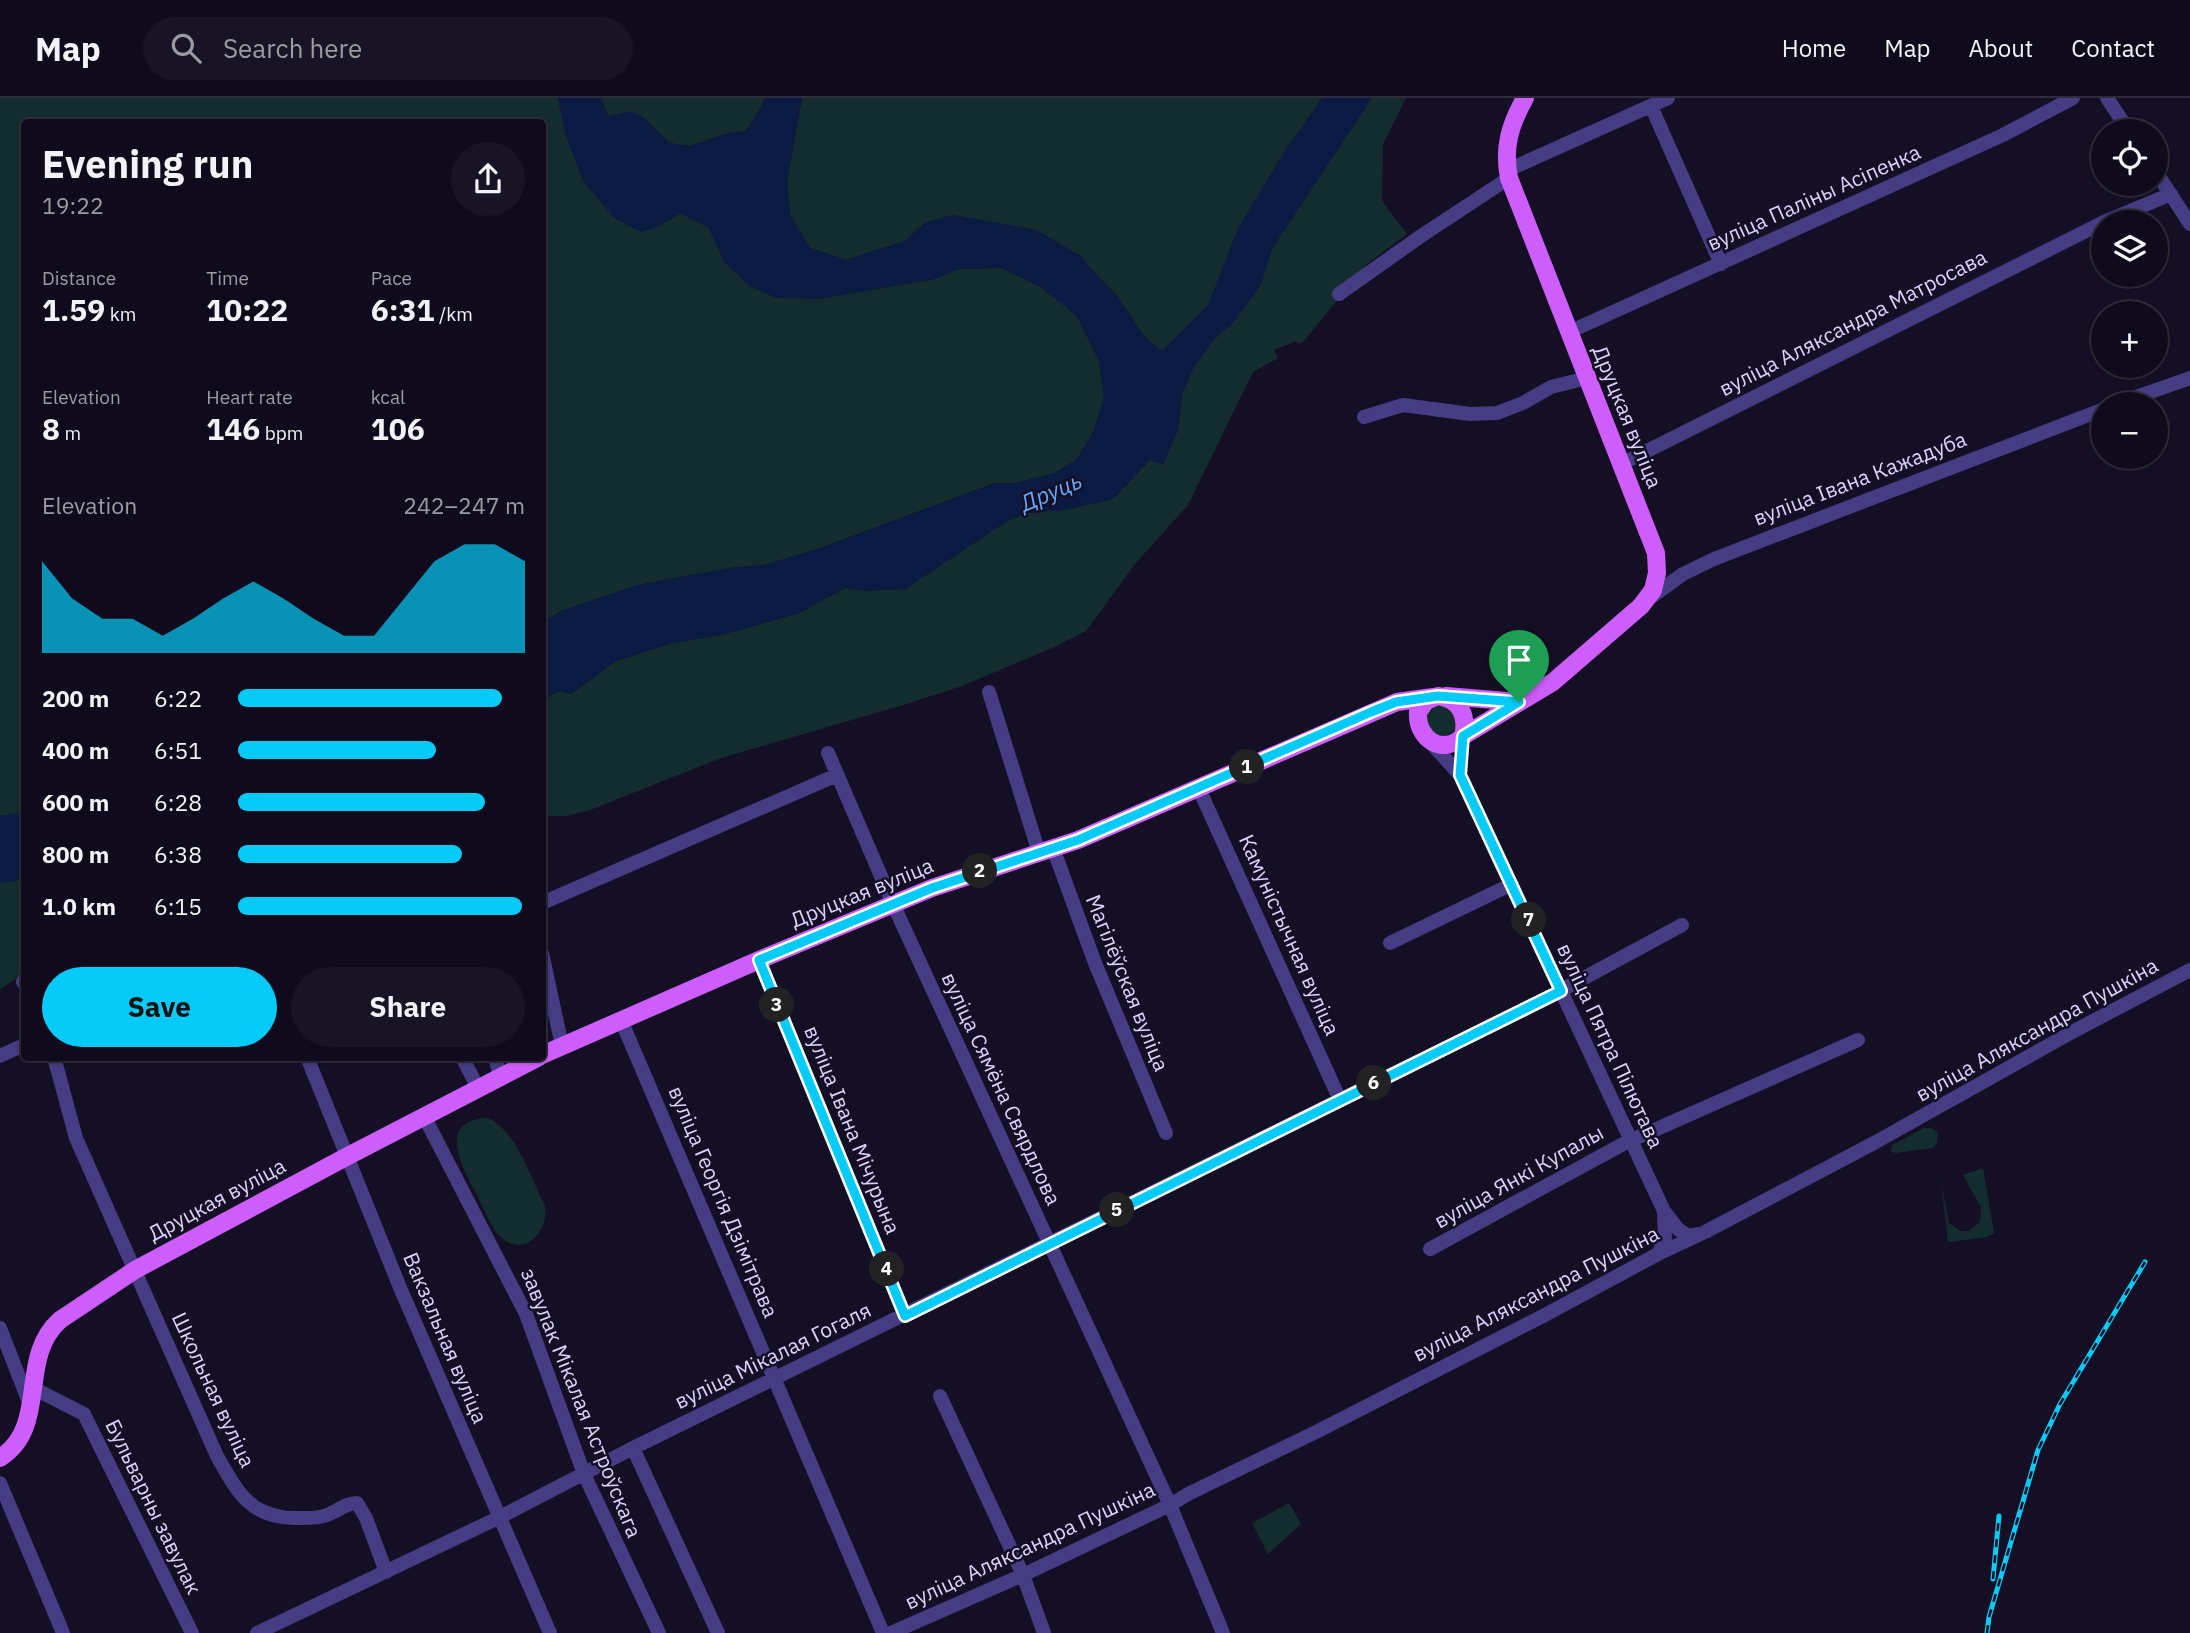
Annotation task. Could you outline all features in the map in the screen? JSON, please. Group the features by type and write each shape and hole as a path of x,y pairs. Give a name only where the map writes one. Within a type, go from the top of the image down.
{"main road":[{"name":"Друцкая вуліца","path":"1432,743 1450,746 1553,682 1641,606 1650,596 1657,573 1656,553 1509,174 1508,136 1525,98"},
{"name":"Друцкая вуліца","path":"546,1054 893,904 967,875 1078,840 1396,702 1438,697 1519,702"},
{"path":"1419,728 1418,712 1422,705 1438,697 1456,703 1462,710 1465,727 1463,736"},
{"path":"1396,702 1432,743"},
{"name":"Друцкая вуліца","path":"0,1458 23,1434 31,1407 41,1344 52,1328 135,1270 531,1061"}],"street":[{"path":"1339,294 1509,174 1668,98"},
{"name":"вуліца Паліны Асіпенка","path":"1569,332 2003,135 2073,98"},
{"path":"2107,98 2121,119"},
{"path":"1651,106 1721,264"},
{"path":"2168,190 2190,224"},
{"name":"вуліца Аляксандра Матросава","path":"2133,210 2171,194"},
{"name":"вуліца Аляксандра Матросава","path":"1621,464 2091,229"},
{"path":"1364,417 1403,405 1470,414 1497,414 1551,387 1587,378"},
{"path":"2150,392 2190,378"},
{"name":"вуліца Івана Кажадуба","path":"1641,606 1683,574 1714,559 2091,414"},
{"name":"Магілёўская вуліца","path":"989,692 1046,850 1166,1133"},
{"name":"вуліца Пятра Пілютава","path":"1460,775 1463,736"},
{"name":"вуліца Пятра Пілютава","path":"1432,743 1460,775 1664,1211 1678,1229 1688,1236 1705,1232"},
{"name":"вуліца Сямёна Свярдлова","path":"828,753 893,904 1170,1505 1223,1633"},
{"path":"546,901 837,775"},
{"name":"Камуністычная вуліца","path":"1199,789 1340,1100"},
{"path":"1390,943 1512,884"},
{"name":"вуліца Мікалая Гогаля","path":"257,1633 500,1517 633,1448 1561,991 1682,925"},
{"name":"вуліца Івана Мічурына","path":"759,960 905,1316"},
{"name":"вуліца Аляксандра Пушкіна","path":"891,1633 1023,1575 1316,1432 1874,1143 2074,1031 2190,970"},
{"path":"546,972 562,1046"},
{"name":"вуліца Георгія Дзімітрава","path":"621,1020 883,1633"},
{"name":"вуліца Янкі Купалы","path":"1430,1249 1631,1141 1858,1040"},
{"path":"0,1056 21,1046"},
{"path":"55,1061 76,1138 135,1270"},
{"name":"Вакзальная вуліца","path":"309,1061 401,1290 550,1633"},
{"path":"464,1061 478,1088"},
{"path":"496,1061 500,1076"},
{"name":"завулак Мікалая Астроўскага","path":"424,1116 526,1314 584,1474 659,1633"},
{"path":"1658,1254 1665,1240 1664,1211"},
{"name":"Школьная вуліца","path":"135,1270 217,1456 243,1497 258,1510 278,1518 326,1516 349,1503 357,1503 366,1518 386,1572"},
{"path":"0,1328 31,1407"},
{"path":"10,1353 36,1366"},
{"name":"Бульварны завулак","path":"33,1388 84,1414 192,1633"},
{"path":"940,1396 1023,1575 1044,1633"},
{"path":"633,1448 718,1633"},
{"path":"0,1483 63,1633"}],"green space":[{"path":"0,98 558,98 566,136 655,228 681,213 709,228 724,262 818,299 934,279 959,269 1001,268 1039,286 1077,316 1099,361 1104,397 1094,431 1077,459 1055,473 1016,483 995,483 815,550 764,565 730,568 638,585 561,611 546,620 546,119 21,119 21,812 0,816"},
{"path":"601,98 764,98 746,131 725,134 690,146 669,143 644,118 608,116"},
{"path":"802,98 1406,98 1383,144 1382,201 1407,234 1367,264 1304,341 1298,344 1296,341 1274,350 1278,358 1253,372 1188,505 1135,564 1086,631 962,686 721,758 590,810 567,816 546,816 546,699 559,691 571,694 616,661 672,643 721,635 799,613 845,588 864,591 905,589 1007,521 1028,513 1064,510 1113,499 1150,460 1163,464 1178,430 1182,395 1162,352 1143,335 1118,297 1082,257 1036,230 953,215 925,223 905,241 846,260 810,248 790,215 787,181"},
{"path":"1435,704 1453,708 1457,727 1446,737 1436,737 1424,718"},
{"path":"21,880 21,974 0,990 0,883"},
{"path":"488,1118 498,1124 515,1144 545,1206 544,1223 535,1238 528,1243 512,1244 499,1235 461,1161 457,1137 461,1128 471,1121"},
{"path":"1924,1128 1938,1132 1937,1143 1933,1148 1895,1153 1891,1151 1892,1145"},
{"path":"1983,1168 1994,1233 1987,1237 1948,1242 1941,1181 1949,1223 1961,1231 1969,1231 1980,1222 1981,1207 1963,1175"},
{"path":"1289,1503 1301,1524 1268,1554 1252,1523"}],"water":[{"name":"Друць","path":"558,98 601,98 608,116 632,111 644,118 669,143 690,146 725,134 746,131 764,98 802,98 787,181 790,215 810,248 847,260 905,241 925,223 953,215 1036,230 1082,257 1118,297 1143,335 1162,351 1208,305 1238,228 1282,155 1322,98 1372,98 1272,249 1261,285 1234,322 1215,339 1194,367 1182,395 1178,430 1163,465 1150,460 1113,499 1064,510 1028,513 1007,521 905,589 864,591 845,588 799,613 721,635 672,643 616,661 571,694 559,691 546,699 546,620 561,611 638,585 730,568 764,565 815,550 995,483 1016,483 1055,473 1077,459 1094,431 1104,397 1099,361 1077,316 1039,286 1001,268 959,269 934,279 818,299 776,298 749,286 724,262 709,228 681,213 655,228 641,232 614,218 583,181 566,136"},
{"path":"21,812 21,880 0,883 0,816"}],"railway":[{"path":"1987,1633 1989,1617 2038,1450 2060,1404 2145,1262"},
{"path":"1993,1579 1999,1516"}],"route":[{"path":"1438,696 1519,702 1463,736 1460,775 1561,991 905,1316 759,960 932,888 1078,840 1396,702 1438,696"}]}
